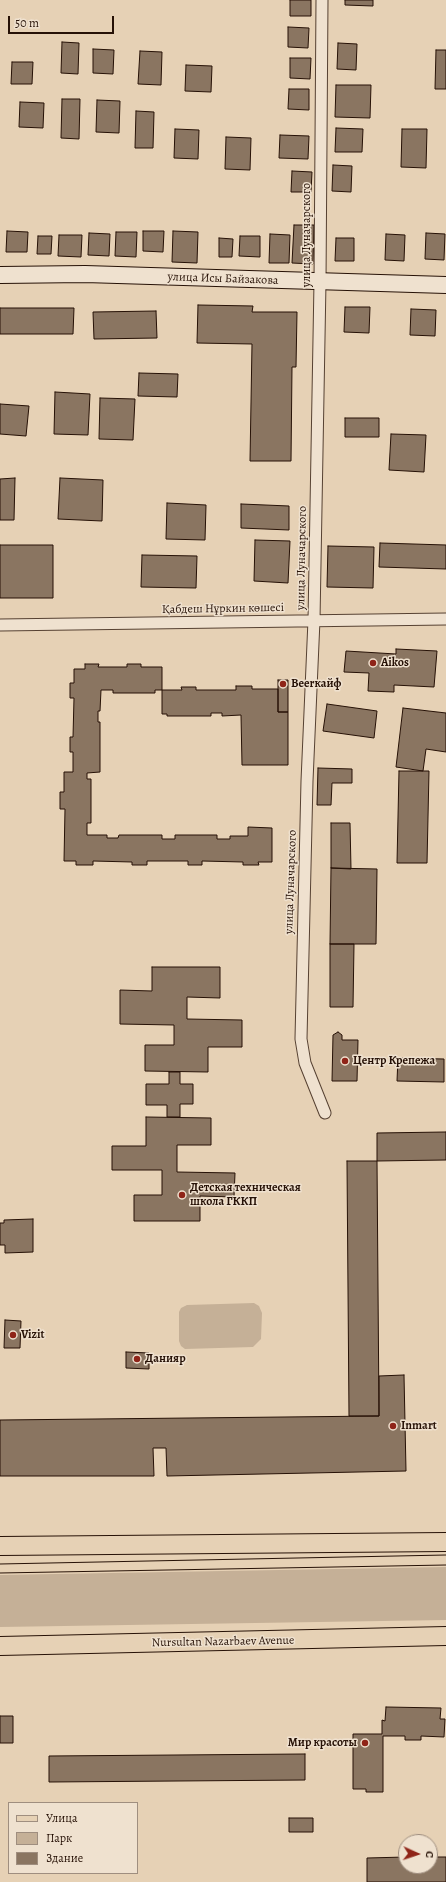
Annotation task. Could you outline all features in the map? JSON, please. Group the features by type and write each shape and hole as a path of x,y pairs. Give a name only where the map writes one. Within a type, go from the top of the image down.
{"main road":[{"path":"0,1546 446,1542"},
{"name":"Nursultan Nazarbaev Avenue","path":"0,1646 446,1636"}],"street":[{"name":"улица Луначарского","path":"322,0 320,282 314,620 300,1039 305,1063 325,1113"},
{"name":"улица Исы Байзакова","path":"0,275 85,274 446,285"},
{"name":"Қабдеш Нұркин көшесі","path":"0,625 446,619"}],"green space":[{"path":"254,1303 259,1306 262,1313 261,1339 253,1347 185,1349 181,1346 179,1341 179,1312 181,1308 187,1305"},
{"path":"446,1567 446,1620 0,1627 0,1575"}],"building":[{"path":"290,0 311,0 311,16 290,16"},
{"path":"345,0 373,0 373,6 345,5"},
{"path":"288,27 309,28 308,48 288,47"},
{"path":"62,42 79,43 78,74 61,73"},
{"path":"338,43 357,44 356,70 337,69"},
{"path":"93,49 114,50 113,74 93,73"},
{"path":"436,50 446,50 446,89 435,89"},
{"path":"140,51 162,52 161,85 138,84"},
{"path":"290,58 311,58 310,79 290,78"},
{"path":"12,62 33,62 32,84 11,84"},
{"path":"186,65 212,66 211,92 185,91"},
{"path":"336,85 371,85 370,118 335,117"},
{"path":"289,89 309,89 309,110 288,109"},
{"path":"62,99 80,99 79,139 61,138"},
{"path":"97,100 120,101 119,133 96,132"},
{"path":"20,102 44,103 43,128 19,127"},
{"path":"136,111 154,112 153,148 135,148"},
{"path":"336,128 363,129 362,152 335,152"},
{"path":"175,129 199,130 198,159 174,158"},
{"path":"402,129 427,129 426,168 401,167"},
{"path":"280,135 309,136 308,159 279,158"},
{"path":"226,137 251,138 250,170 225,169"},
{"path":"333,165 352,166 351,192 332,191"},
{"path":"292,171 312,172 311,192 291,192"},
{"path":"294,225 314,225 313,264 292,263"},
{"path":"7,231 28,232 27,252 6,252"},
{"path":"143,231 164,231 163,252 143,251"},
{"path":"173,231 198,232 197,263 172,262"},
{"path":"116,232 137,232 136,257 115,256"},
{"path":"89,233 110,234 109,256 88,255"},
{"path":"426,233 445,234 444,260 425,259"},
{"path":"270,234 290,235 289,263 269,263"},
{"path":"386,234 405,235 404,261 385,260"},
{"path":"59,235 82,235 81,257 58,256"},
{"path":"38,236 52,236 51,254 37,254"},
{"path":"240,236 260,236 260,257 239,256"},
{"path":"219,238 233,239 232,257 219,257"},
{"path":"336,238 354,238 354,261 335,261"},
{"path":"198,305 253,306 252,312 297,312 296,367 292,367 291,461 250,461 252,344 197,343"},
{"path":"345,307 370,307 369,333 344,332"},
{"path":"0,308 74,308 73,334 0,334"},
{"path":"411,309 436,310 435,336 410,335"},
{"path":"156,311 157,338 94,339 93,312"},
{"path":"139,373 178,374 177,397 138,396"},
{"path":"55,392 90,394 88,435 54,434"},
{"path":"100,398 135,399 133,440 99,439"},
{"path":"0,404 29,406 26,436 0,434"},
{"path":"345,418 379,418 379,437 345,437"},
{"path":"391,434 426,435 424,472 389,470"},
{"path":"15,478 14,520 0,520 0,479"},
{"path":"60,478 103,480 102,521 58,519"},
{"path":"167,503 206,505 205,540 166,539"},
{"path":"241,504 289,506 289,530 241,528"},
{"path":"255,540 290,541 288,583 254,581"},
{"path":"380,543 446,545 446,569 379,567"},
{"path":"0,545 53,545 53,598 0,598"},
{"path":"328,546 374,547 373,588 327,587"},
{"path":"142,555 197,556 196,588 141,587"},
{"path":"396,649 437,651 434,687 394,685 394,692 368,691 369,673 344,672 346,651 396,654"},
{"path":"85,664 99,664 98,667 127,667 127,664 141,664 141,667 162,667 162,690 155,690 155,693 113,693 113,690 101,690 100,711 98,711 98,722 100,722 100,772 87,773 87,779 91,779 91,823 87,823 87,835 107,835 107,838 118,838 119,835 162,835 162,839 175,839 175,835 217,835 217,839 230,839 230,836 248,836 248,827 272,828 272,862 258,862 259,865 243,865 243,862 202,861 202,865 188,865 188,861 147,861 147,865 132,865 132,862 93,861 93,865 76,865 76,861 64,861 65,809 60,809 60,792 64,792 64,772 73,772 73,752 70,752 70,737 73,737 74,698 70,698 70,683 74,683 74,669 85,669"},
{"path":"278,680 288,680 288,712 278,712"},
{"path":"236,686 252,686 252,689 278,689 278,712 288,712 288,765 242,765 241,715 222,716 222,713 211,713 211,716 167,716 167,714 162,714 162,690 182,690 181,687 196,687 196,690 236,690"},
{"path":"327,704 377,711 374,738 323,731"},
{"path":"403,708 446,713 446,752 426,749 423,771 396,767"},
{"path":"318,768 352,769 352,783 332,783 331,805 317,805"},
{"path":"399,771 429,771 427,863 397,863"},
{"path":"331,823 350,823 351,869 331,868"},
{"path":"331,868 377,869 376,944 330,944"},
{"path":"330,944 354,944 353,1007 330,1007"},
{"path":"152,967 220,967 220,998 187,997 187,1019 242,1020 242,1047 208,1047 208,1072 145,1071 145,1045 174,1045 174,1025 120,1024 120,990 152,991"},
{"path":"338,1032 342,1035 342,1040 358,1040 357,1081 332,1081 333,1035"},
{"path":"398,1058 444,1059 444,1082 397,1081"},
{"path":"169,1072 180,1072 180,1084 193,1084 193,1104 180,1104 180,1117 167,1117 167,1105 146,1105 146,1084 169,1084"},
{"path":"146,1117 211,1118 211,1145 177,1145 177,1172 235,1173 234,1197 200,1196 200,1221 134,1221 134,1195 162,1195 162,1170 112,1170 112,1146 146,1146"},
{"path":"446,1132 446,1160 377,1161 377,1133"},
{"path":"347,1161 377,1161 379,1416 349,1416"},
{"path":"33,1219 33,1252 5,1253 5,1245 0,1245 0,1223 4,1223 4,1220"},
{"path":"5,1320 21,1321 20,1348 4,1348"},
{"path":"126,1352 149,1353 149,1369 126,1368"},
{"path":"404,1375 406,1471 167,1476 166,1448 153,1448 154,1476 0,1476 0,1420 379,1416 379,1376"},
{"path":"386,1707 441,1708 440,1719 445,1719 444,1737 421,1736 421,1740 405,1740 405,1736 383,1736 383,1792 366,1792 366,1789 353,1789 353,1734 382,1734 382,1720 385,1721"},
{"path":"0,1716 13,1716 13,1743 0,1743"},
{"path":"305,1754 305,1780 49,1782 49,1756"},
{"path":"289,1818 313,1818 313,1832 289,1832"},
{"path":"398,1857 398,1874 438,1874 438,1857 446,1857 446,1882 367,1882 367,1858"}],"tram line":[{"path":"0,1564 446,1555"},
{"path":"0,1573 446,1565"}],"place":[{"name":"Aikos","path":"373,663"},
{"name":"Beerкайф","path":"283,684"},
{"name":"Центр Крепежа","path":"345,1061"},
{"name":"Детская техническая школа ГККП","path":"182,1195"},
{"name":"Vizit","path":"13,1335"},
{"name":"Данияр","path":"137,1359"},
{"name":"Inmart","path":"393,1426"},
{"name":"Мир красоты","path":"365,1743"}]}
